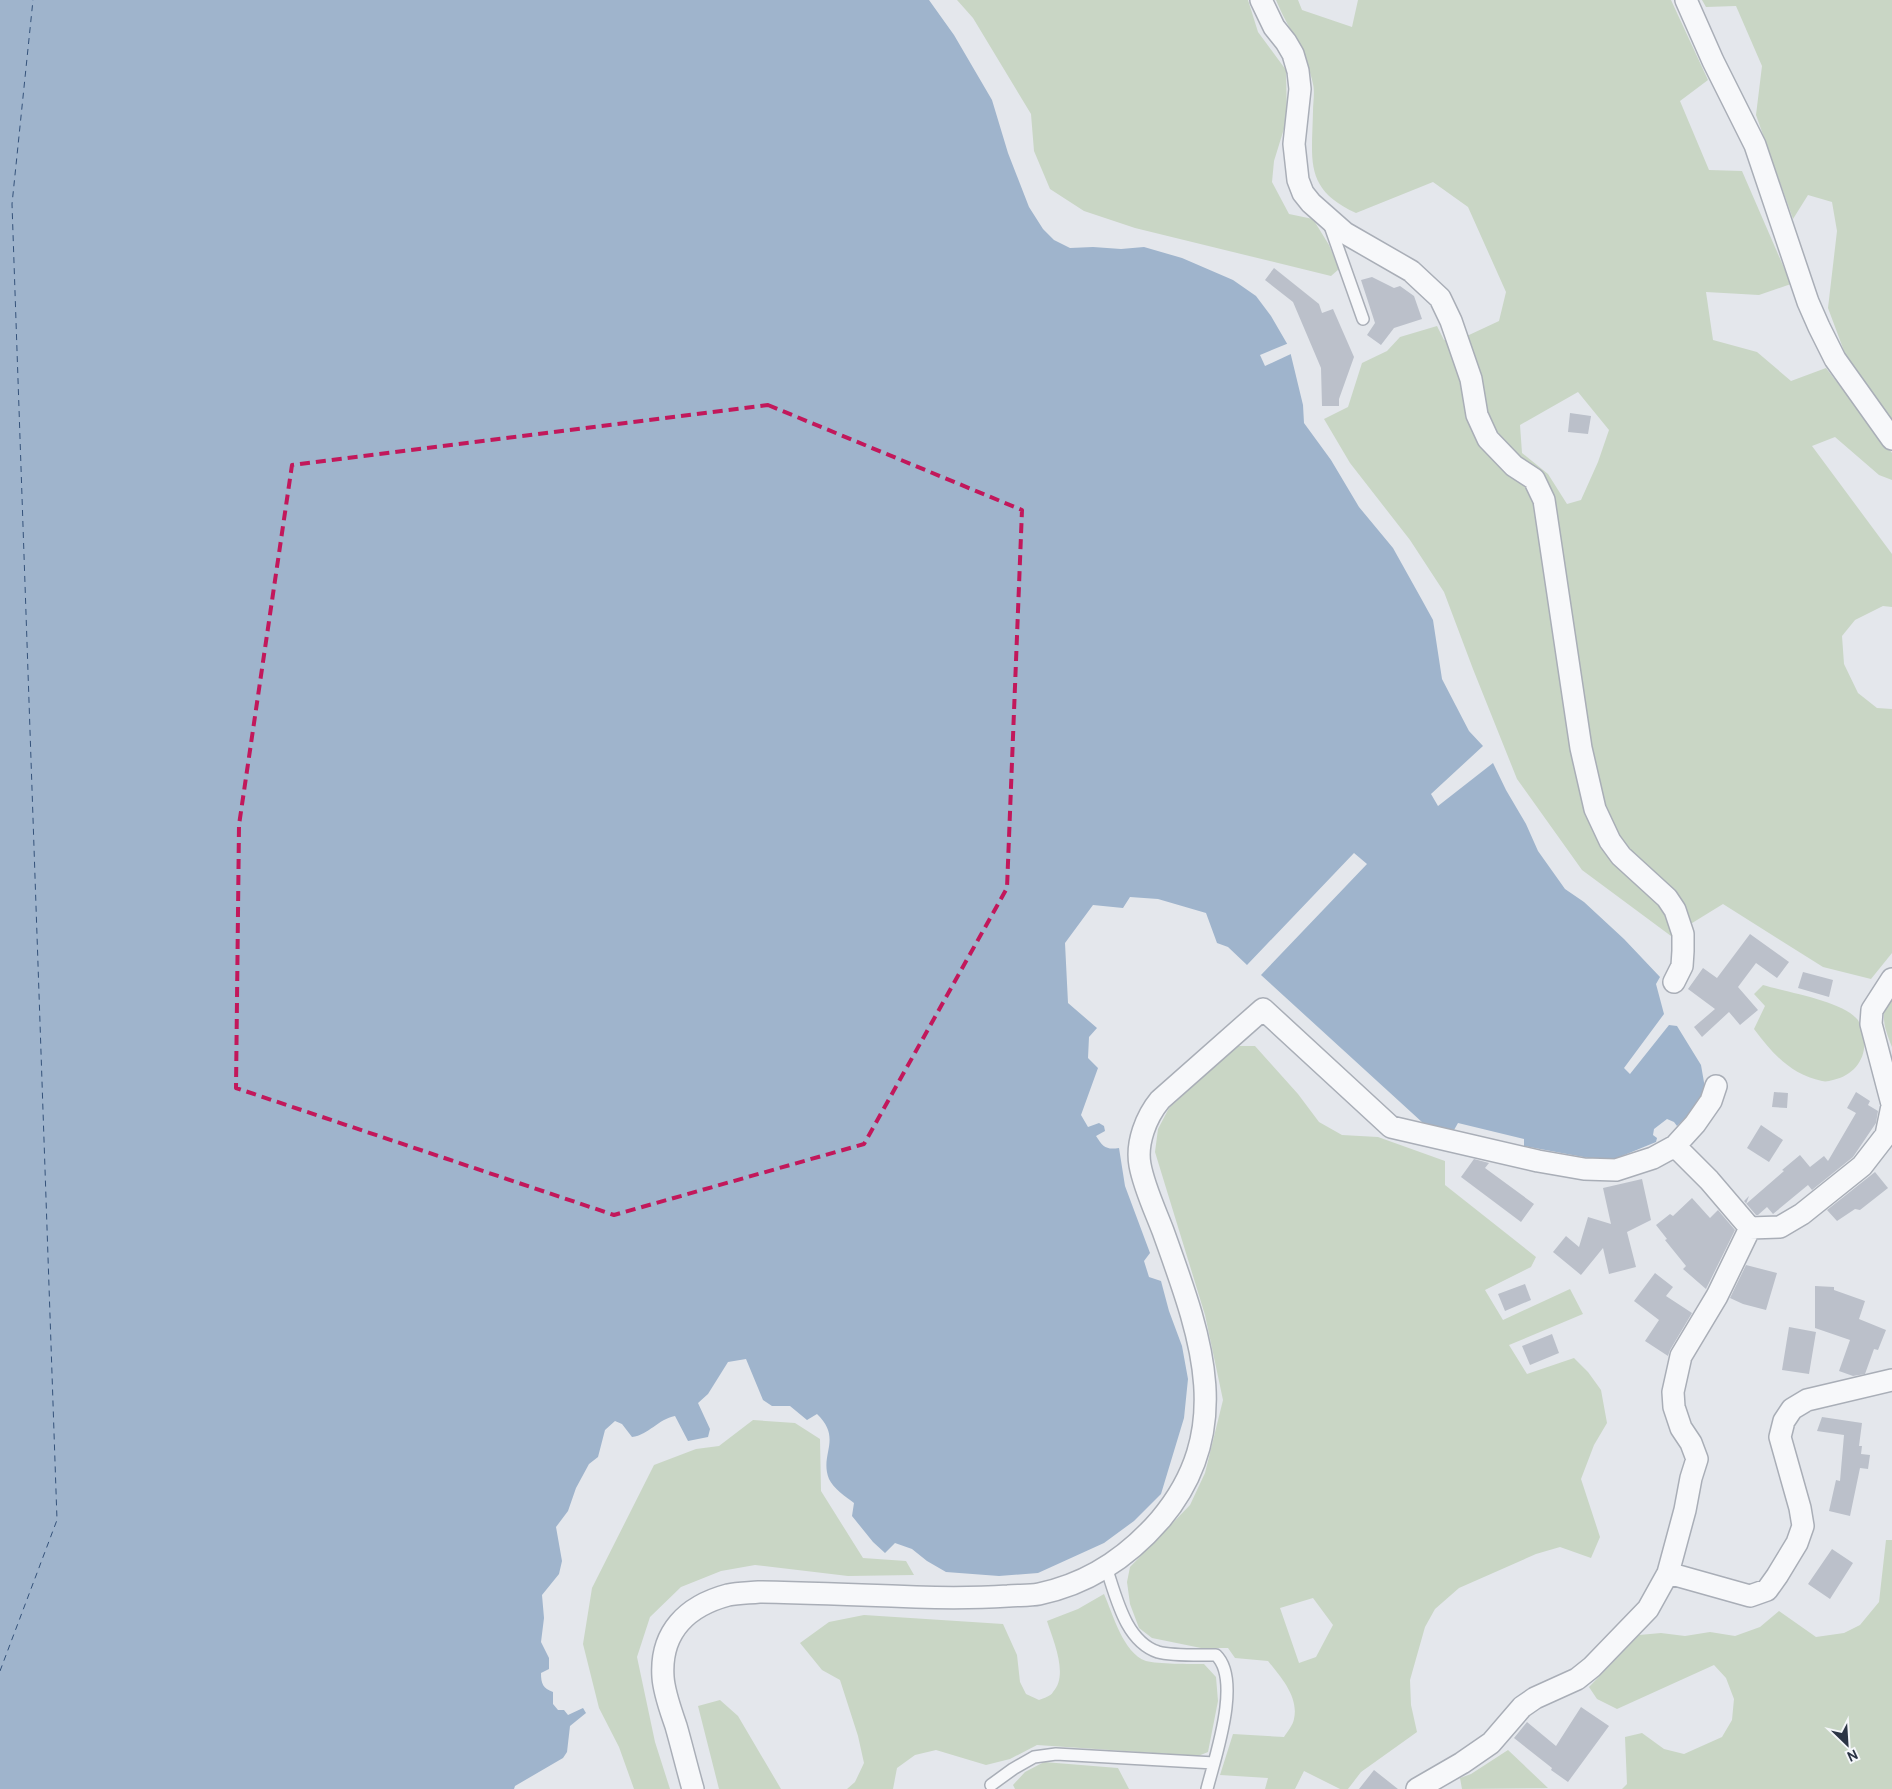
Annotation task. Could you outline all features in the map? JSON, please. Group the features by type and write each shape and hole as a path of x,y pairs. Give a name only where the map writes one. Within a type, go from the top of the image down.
{"street":[{"path":"1261,0 1274,27 1293,54 1298,71 1300,89 1294,144 1298,180 1303,193 1311,203 1345,233 1410,271 1440,298 1451,322 1471,379 1478,415 1488,439 1514,466 1534,479 1544,500 1581,748 1595,809 1610,841 1621,856 1667,898 1675,910 1683,934 1683,951 1682,966 1674,982"},
{"path":"1686,0 1754,145 1808,302 1819,328 1835,359 1892,439"},
{"path":"1750,1228 1780,1226 1802,1214 1862,1166 1886,1134 1892,1116 1892,1105 1871,1024 1872,1010 1892,979"},
{"path":"694,1789 663,1678 664,1657 670,1638 678,1623 691,1611 712,1600 730,1595 759,1592 967,1598 1037,1594 1067,1586 1121,1558 1140,1542 1172,1505 1192,1469 1201,1445 1204,1398 1203,1361 1182,1286 1140,1164 1141,1140 1150,1112 1160,1100 1263,1009 1391,1127 1538,1161 1600,1170 1616,1170 1653,1158 1674,1146 1695,1124 1711,1100 1716,1086"},
{"path":"1674,1146 1709,1180 1750,1228"},
{"path":"1417,1789 1462,1763 1490,1743 1522,1707 1535,1698 1577,1679 1592,1667 1648,1609 1668,1573 1697,1458 1674,1408 1674,1392 1681,1356 1718,1296 1750,1228"},
{"path":"1668,1573 1750,1596 1767,1590 1797,1543 1802,1526 1800,1508 1780,1437 1784,1421 1792,1409 1807,1400 1892,1380"}],"lane":[{"path":"1327,217 1363,319"},
{"path":"1106,1567 1121,1609 1133,1632 1143,1645 1160,1653 1216,1655 1223,1662 1228,1680 1223,1734 1207,1789"},
{"path":"991,1785 1034,1757 1056,1754 1214,1763"}],"highlighted area":[{"path":"768,405 1022,510 1007,888 864,1144 614,1215 236,1088 239,825 292,465"}],"green space":[{"path":"957,0 1248,0 1258,32 1286,70 1287,119 1274,161 1272,182 1289,214 1313,219 1329,245 1339,269 1331,276 1135,228 1084,211 1050,189 1034,151 1031,114 973,18"},
{"path":"1276,0 1298,0 1302,10 1352,27 1358,0 1671,0 1708,80 1680,101 1709,170 1742,171 1791,284 1759,295 1706,292 1713,340 1757,352 1791,381 1826,368 1892,453 1892,480 1879,475 1835,437 1812,446 1892,554 1892,607 1883,606 1855,620 1842,636 1844,664 1858,693 1877,708 1892,709 1892,953 1871,979 1823,967 1723,904 1671,936 1582,870 1517,779 1444,592 1410,540 1350,463 1324,419 1348,407 1362,363 1387,351 1400,337 1437,326 1444,340 1469,335 1499,321 1506,292 1468,207 1433,182 1356,213 1339,204 1327,194 1319,183 1312,159 1313,84 1307,63","holes":["1578,392 1609,430 1598,462 1581,500 1567,504 1548,474 1522,453 1520,425"]},
{"path":"1702,0 1892,0 1892,422 1850,367 1828,308 1837,231 1832,202 1808,195 1793,219 1756,115 1762,66 1736,6 1706,7"},
{"path":"1763,985 1826,1002 1849,1012 1857,1019 1864,1037 1864,1045 1860,1061 1855,1067 1842,1077 1825,1081 1801,1074 1783,1062 1754,1029 1765,1006 1754,994"},
{"path":"1892,996 1892,1047 1885,1027 1884,1015"},
{"path":"1237,1046 1255,1046 1298,1094 1319,1122 1342,1135 1378,1137 1445,1161 1445,1185 1536,1257 1531,1267 1485,1290 1503,1320 1570,1289 1583,1314 1509,1345 1527,1374 1574,1358 1588,1372 1601,1390 1607,1423 1594,1445 1581,1479 1600,1537 1591,1558 1560,1547 1536,1554 1459,1588 1435,1609 1425,1627 1410,1680 1411,1705 1417,1732 1361,1772 1348,1789 1340,1789 1304,1771 1295,1789 1265,1789 1268,1778 1220,1775 1233,1734 1284,1737 1292,1724 1295,1711 1288,1688 1268,1661 1235,1658 1228,1648 1201,1648 1152,1638 1139,1628 1130,1604 1127,1582 1130,1567 1190,1505 1205,1473 1223,1400 1205,1315 1155,1152 1158,1129 1169,1108","holes":["1313,1598 1333,1625 1316,1657 1299,1663 1280,1608"]},
{"path":"753,1420 795,1423 820,1439 821,1491 863,1558 906,1561 914,1575 848,1576 755,1565 721,1571 681,1587 650,1617 637,1657 655,1742 670,1789 634,1789 619,1747 599,1708 583,1644 592,1588 654,1465 696,1449 719,1446"},
{"path":"1886,1540 1892,1540 1892,1789 1622,1789 1627,1784 1625,1737 1642,1733 1664,1749 1684,1754 1722,1737 1732,1720 1734,1699 1726,1678 1714,1665 1617,1709 1597,1699 1589,1687 1639,1635 1661,1633 1685,1636 1710,1632 1735,1636 1760,1627 1779,1611 1816,1637 1844,1633 1860,1625 1879,1602"},
{"path":"1104,1594 1125,1642 1138,1657 1151,1662 1204,1664 1216,1677 1218,1701 1208,1752 1198,1756 1037,1745 1010,1759 986,1765 936,1750 915,1755 897,1768 893,1789 847,1789 855,1782 864,1763 858,1736 840,1680 822,1670 800,1643 829,1622 864,1615 1003,1624 1017,1655 1020,1682 1026,1694 1039,1700 1052,1693 1058,1685 1060,1676 1056,1647 1047,1621 1078,1609"},
{"path":"720,1700 738,1716 781,1789 719,1789 698,1706"},
{"path":"1508,1750 1548,1788 1462,1789 1460,1778 1471,1774"},
{"path":"1044,1762 1118,1768 1129,1789 1015,1789 1013,1785 1025,1772"}],"water":[{"path":"0,0 929,0 954,35 992,100 1008,153 1029,207 1043,229 1054,240 1070,248 1121,249 1144,247 1182,258 1233,280 1256,296 1271,316 1289,347 1303,405 1304,423 1331,460 1359,507 1393,548 1422,600 1433,620 1442,679 1469,731 1483,746 1431,794 1438,806 1493,763 1526,824 1538,851 1565,889 1584,902 1624,939 1660,977 1656,984 1664,1014 1624,1068 1630,1074 1669,1025 1677,1026 1701,1065 1705,1088 1697,1107 1677,1126 1674,1122 1667,1119 1654,1129 1653,1135 1657,1138 1656,1142 1617,1158 1594,1159 1524,1146 1524,1139 1458,1123 1454,1130 1423,1123 1261,975 1367,864 1354,853 1247,965 1228,947 1217,943 1206,913 1158,899 1130,897 1123,908 1093,905 1065,943 1068,1003 1097,1028 1089,1037 1088,1058 1098,1068 1081,1115 1088,1127 1099,1123 1104,1126 1105,1131 1096,1136 1103,1145 1111,1149 1119,1148 1125,1186 1150,1253 1144,1261 1149,1277 1161,1281 1169,1311 1182,1346 1188,1379 1184,1418 1161,1494 1134,1521 1104,1543 1038,1573 999,1576 946,1572 927,1561 912,1549 895,1543 885,1553 873,1542 852,1516 854,1503 837,1489 829,1479 827,1462 830,1439 825,1423 817,1414 807,1420 790,1406 772,1406 763,1400 746,1359 728,1362 708,1394 698,1403 710,1429 708,1437 688,1441 675,1416 664,1420 638,1436 632,1437 622,1424 615,1421 605,1430 598,1457 589,1464 576,1488 568,1511 556,1527 562,1561 559,1574 542,1595 544,1618 541,1642 549,1658 549,1669 541,1673 541,1680 547,1689 553,1692 553,1704 558,1710 564,1710 568,1715 583,1708 586,1713 570,1726 567,1752 563,1758 515,1786 514,1789 0,1789"}],"pier":[{"path":"1289,343 1293,353 1265,366 1260,355"}],"building":[{"path":"1274,268 1319,304 1322,313 1333,309 1354,357 1339,399 1339,406 1322,406 1321,368 1293,302 1265,280"},
{"path":"1372,277 1394,288 1400,286 1414,296 1422,319 1394,328 1381,345 1367,335 1375,323 1361,280"},
{"path":"1570,413 1591,416 1588,434 1568,432"},
{"path":"1750,934 1789,962 1777,978 1756,963 1738,987 1758,1010 1740,1025 1729,1012 1702,1037 1694,1027 1715,1009 1688,989 1703,968 1717,978"},
{"path":"1803,972 1833,980 1829,997 1798,988"},
{"path":"1774,1092 1788,1093 1787,1108 1772,1107"},
{"path":"1856,1092 1870,1101 1868,1105 1878,1111 1876,1123 1853,1157 1812,1190 1808,1185 1773,1214 1767,1207 1756,1215 1746,1204 1800,1155 1810,1167 1824,1156 1828,1161 1856,1113 1847,1108"},
{"path":"1761,1125 1783,1140 1769,1162 1747,1148"},
{"path":"1474,1159 1489,1163 1485,1168 1534,1204 1521,1222 1461,1177"},
{"path":"1875,1172 1888,1188 1860,1210 1855,1209 1837,1221 1827,1210"},
{"path":"1642,1179 1651,1220 1627,1232 1636,1267 1609,1274 1603,1248 1581,1275 1553,1252 1566,1236 1579,1247 1588,1217 1611,1224 1603,1188"},
{"path":"1692,1198 1710,1218 1718,1210 1735,1230 1706,1289 1683,1269 1686,1266 1665,1240 1667,1239 1656,1225 1670,1214 1673,1216"},
{"path":"1746,1265 1777,1273 1766,1310 1743,1304 1730,1298"},
{"path":"1655,1273 1673,1287 1666,1296 1692,1313 1668,1356 1645,1341 1659,1320 1634,1301"},
{"path":"1525,1284 1531,1300 1505,1311 1498,1294"},
{"path":"1815,1286 1834,1287 1834,1290 1865,1301 1859,1319 1886,1330 1878,1350 1874,1349 1865,1374 1853,1376 1839,1371 1850,1340 1815,1328"},
{"path":"1789,1327 1816,1332 1809,1374 1782,1370"},
{"path":"1552,1334 1559,1353 1530,1365 1522,1346"},
{"path":"1822,1417 1862,1423 1859,1446 1862,1446 1861,1454 1870,1455 1868,1469 1860,1468 1850,1516 1829,1511 1836,1480 1840,1481 1844,1435 1817,1431"},
{"path":"1832,1549 1853,1563 1830,1599 1808,1584"},
{"path":"1581,1707 1609,1726 1568,1782 1514,1738 1527,1722 1556,1746"},
{"path":"1374,1770 1398,1789 1359,1789"}],"ferry route":[{"path":"0,1671 57,1520 12,204 33,0"}]}
